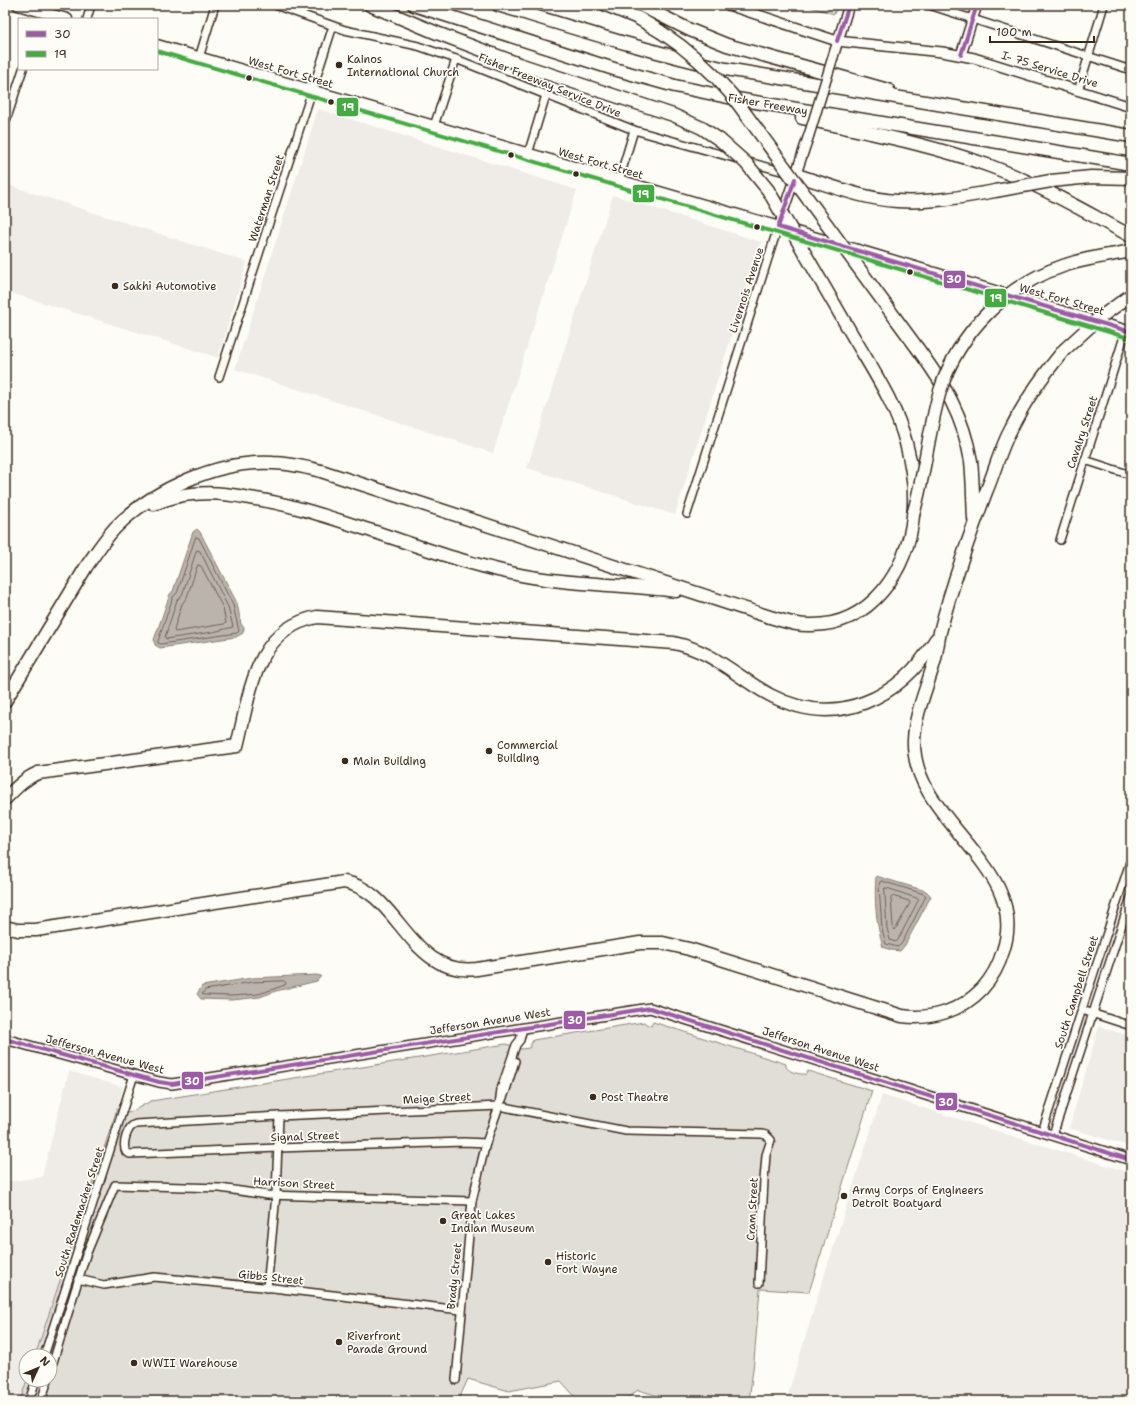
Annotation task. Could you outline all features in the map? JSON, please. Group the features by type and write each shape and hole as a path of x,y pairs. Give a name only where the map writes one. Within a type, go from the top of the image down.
{"highway":[{"path":"370,5 437,33 519,64 673,115 697,126 720,140 746,163 768,190 890,400 902,427 908,451 912,485 913,515"},
{"name":"Fisher Freeway","path":"414,5 614,69 675,86 737,99 1131,164"},
{"path":"498,5 621,43 672,57 726,69 1131,136"},
{"path":"606,5 638,18 661,32 706,67 730,94 918,349 945,387 961,422 971,462 974,522"},
{"path":"640,5 690,30 738,49 949,106"},
{"path":"737,99 781,113 936,149 991,166 1027,182 1131,236"},
{"path":"796,175 865,196 896,201 936,200 1051,181 1091,177 1131,178"},
{"path":"5,701 94,556 116,528 130,515 156,497 176,486 217,469 238,465 259,463 291,464 338,476 770,617 800,624 821,625 844,619 862,610 881,594 898,569 908,541 921,484 934,413 940,391 956,354 975,327 1004,298 1040,276 1073,263 1131,251"},
{"path":"5,927 18,930 36,930 335,882 344,882 355,885 377,899 424,951 441,964 455,969 477,969 640,943 663,943 689,949 895,1015 912,1017 936,1015 948,1012 965,1003 981,990 990,979 1000,962 1005,947 1007,932 1007,918 1003,896 997,884 933,800 923,782 916,762 914,746 915,728 935,660 940,633 974,522 1010,429 1034,388 1064,350 1094,322 1131,296"},
{"path":"130,515 156,504 186,495 203,493 232,495 281,503 310,510 420,547 512,574 537,578 670,590 705,595"},
{"path":"5,799 25,780 38,773 237,746 254,675 264,653 287,629 303,621 317,617 674,643 691,647 709,655 770,694 786,702 817,709 846,708 872,700 897,685 916,667 940,633"}],"main road":[{"path":"18,5 39,15 60,18"},
{"name":"I- 75 Service Drive","path":"728,5 837,41 961,55 1131,107"},
{"name":"Livernois Avenue","path":"778,227 809,135 849,5"},
{"path":"961,55 977,5"},
{"name":"West Fort Street","path":"158,45 1129,331"},
{"name":"Jefferson Avenue West","path":"5,1039 159,1082 178,1083 523,1028 653,1009 1131,1160"}],"street":[{"path":"87,18 91,5"},
{"path":"199,58 215,5"},
{"name":"Fisher Freeway Service Drive","path":"275,5 345,30 418,46 456,59 634,130 796,175"},
{"path":"929,5 1131,70"},
{"path":"1078,91 1104,5"},
{"name":"Waterman Street","path":"219,377 333,26"},
{"path":"434,126 456,59"},
{"path":"5,124 23,70"},
{"path":"528,154 546,95"},
{"path":"620,180 634,130"},
{"name":"Livernois Avenue","path":"687,514 778,227"},
{"name":"Cavalry Street","path":"1060,540 1085,460 1129,331"},
{"path":"1085,460 1131,474"},
{"name":"South Campbell Street","path":"1042,1132 1131,859"},
{"name":"South Campbell Street","path":"1053,1135 1128,915 1131,897"},
{"path":"1114,910 1128,915"},
{"path":"1082,1010 1131,1026"},
{"name":"Brady Street","path":"456,1380 472,1201 486,1143 499,1106 501,1089 516,1045 520,1040 523,1028"},
{"name":"South Rademacher Street","path":"47,1348 134,1075"},
{"name":"Meige Street","path":"126,1152 124,1146 128,1129 133,1125 280,1116 499,1106 626,1131 762,1134 769,1138"},
{"path":"267,1288 276,1194 280,1116"},
{"name":"Cram Street","path":"759,1282 766,1155 771,1143 769,1138"},
{"name":"Signal Street","path":"126,1152 130,1154 464,1142 486,1143"},
{"name":"Harrison Street","path":"78,1279 86,1255 115,1185 220,1188 267,1195 276,1194 472,1201"},
{"name":"Gibbs Street","path":"78,1279 104,1285 154,1277 462,1310"},
{"path":"57,1348 78,1279"},
{"path":"29,1401 33,1388"},
{"path":"41,1401 45,1388"}],"shaded area":[{"path":"804,5 838,5 834,14"},
{"path":"318,109 577,190 493,453 235,369"},
{"name":"Sakhi Automotive","path":"5,184 247,262 218,358 5,291"},
{"path":"613,195 761,242 675,515 527,468"},
{"path":"644,1022 651,1026 653,1022 786,1064 787,1069 795,1073 806,1074 808,1071 872,1091 809,1292 760,1289 749,1401 676,1401 638,1390 623,1401 579,1401 561,1381 509,1391 468,1379 458,1401 20,1401 24,1388 58,1388 58,1348 38,1348 117,1109 129,1113 151,1101 506,1044 522,1049 529,1048 533,1040"},
{"path":"1099,1026 1131,1037 1131,1062 1125,1081 1131,1084 1131,1147 1069,1128"},
{"path":"69,1071 123,1087 38,1348 18,1348 18,1388 24,1388 20,1401 8,1401 5,1400 5,1182 42,1177"},
{"path":"882,1095 1131,1173 1131,1401 786,1401"}],"water":[{"path":"197,529 200,532 237,603 241,624 244,628 243,633 236,637 160,648 155,645 154,640 170,594 173,591 193,532"},
{"path":"876,876 926,891 931,896 905,945 900,951 883,947 876,912"},
{"path":"321,976 317,981 276,991 260,997 232,1000 201,999 197,994 202,986 252,978"}],"transit line":[{"name":"30","path":"837,41 849,5"},
{"name":"30","path":"961,55 977,5"},
{"name":"19","path":"158,51 866,259 1129,338"},
{"name":"30","path":"778,227 795,179"},
{"name":"30","path":"778,227 1131,332"},
{"name":"30","path":"5,1039 159,1082 172,1084 650,1008 1131,1160"}],"place":[{"name":"Kainos International Church","path":"339,65"},
{"name":"Sakhi Automotive","path":"115,286"},
{"name":"Commercial Building","path":"489,751"},
{"name":"Main Building","path":"345,761"},
{"name":"Post Theatre","path":"593,1097"},
{"name":"Army Corps of Engineers Detroit Boatyard","path":"844,1196"},
{"name":"Great Lakes Indian Museum","path":"443,1221"},
{"name":"Historic Fort Wayne","path":"548,1262"},
{"name":"Riverfront Parade Ground","path":"339,1342"},
{"name":"WWII Warehouse","path":"134,1363"}]}
